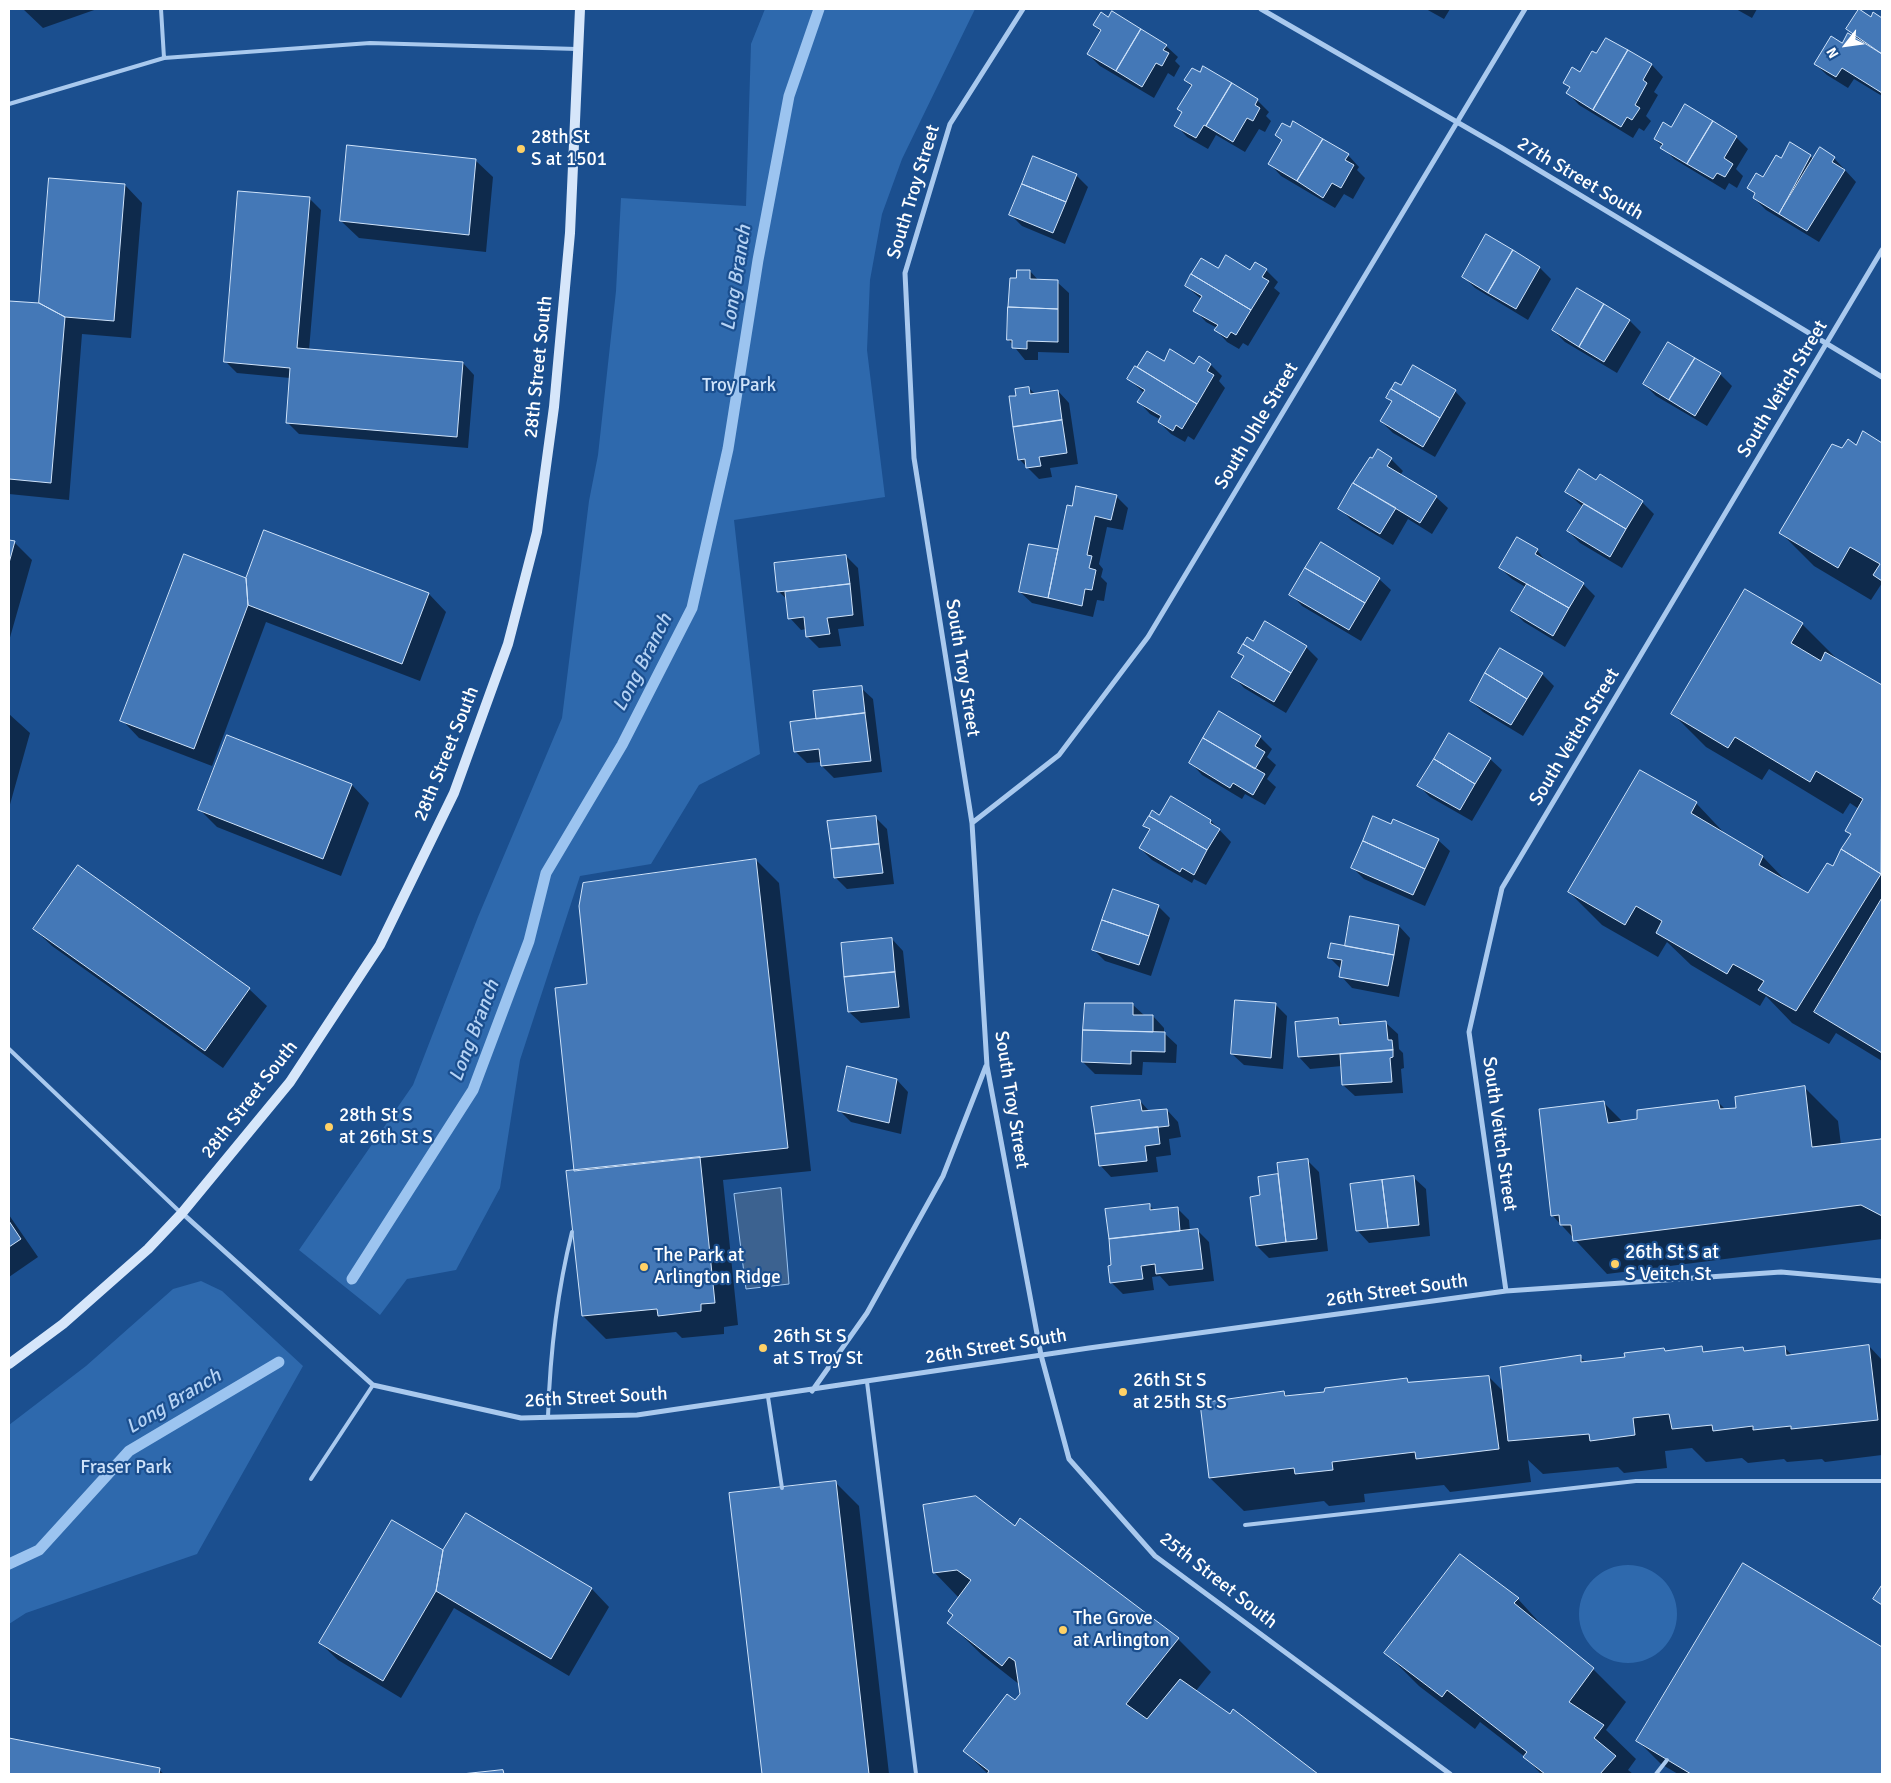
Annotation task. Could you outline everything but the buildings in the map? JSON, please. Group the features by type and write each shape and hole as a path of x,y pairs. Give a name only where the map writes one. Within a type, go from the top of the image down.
{"street":[{"name":"28th Street South","path":"9,1364 63,1324 148,1249 182,1214 290,1082 380,945 454,793 508,644 537,532 554,407 570,233 580,9"},
{"name":"South Troy Street","path":"1023,9 950,124 905,273 914,458 972,823 987,1066 1041,1355"},
{"name":"27th Street South","path":"1261,9 1457,122 1882,377"},
{"name":"South Uhle Street","path":"972,823 1059,755 1148,637 1524,9"},
{"name":"South Veitch Street","path":"1506,1291 1470,1032 1502,888 1882,250"},
{"path":"812,1390 867,1313 943,1176 987,1066"},
{"name":"26th Street South","path":"182,1214 373,1385 521,1418 637,1415 1041,1355 1506,1291 1781,1272 1882,1281"},
{"name":"25th Street South","path":"1041,1355 1069,1459 1155,1556 1450,1774"}],"lane":[{"path":"160,9 164,58"},
{"path":"9,104 164,58 370,43 579,50"},
{"path":"9,1049 182,1214"},
{"path":"548,1417 550,1369 562,1273 572,1232"},
{"path":"867,1382 916,1774"},
{"path":"311,1479 373,1385"},
{"path":"768,1397 782,1488"},
{"path":"1244,1525 1636,1481 1882,1481"},
{"path":"1656,1774 1667,1760"}],"green space":[{"name":"Troy Park","path":"765,9 975,9 902,159 882,214 870,280 867,350 885,497 734,520 760,754 699,785 651,864 580,876 520,1060 500,1188 456,1270 407,1279 380,1315 299,1250 413,1085 478,917 562,718 589,501 598,455 616,291 621,198 746,206 751,44"},
{"name":"Fraser Park","path":"201,1281 222,1291 303,1366 197,1554 26,1613 9,1624 9,1425 86,1366 173,1289"},
{"path":"1628,1565 1647,1569 1663,1579 1673,1595 1677,1614 1673,1633 1663,1649 1647,1659 1628,1663 1609,1659 1593,1649 1583,1633 1579,1614 1583,1595 1593,1579 1609,1569"}],"shaded area":[{"path":"781,1188 789,1284 746,1289 734,1194"}],"waterway":[{"name":"Long Branch","path":"352,1279 473,1090 529,941 546,873 622,745 692,608 728,449 758,260 789,96 819,9"},
{"name":"Long Branch","path":"9,1564 39,1550 129,1451 279,1362"}],"place":[{"name":"28th St S at 1501","path":"521,149"},
{"name":"28th St S at 26th St S","path":"329,1127"},
{"name":"26th St S at S Veitch St","path":"1615,1264"},
{"name":"The Park at Arlington Ridge","path":"644,1267"},
{"name":"26th St S at S Troy St","path":"763,1348"},
{"name":"26th St S at 25th St S","path":"1123,1392"},
{"name":"The Grove at Arlington","path":"1063,1630"}]}
